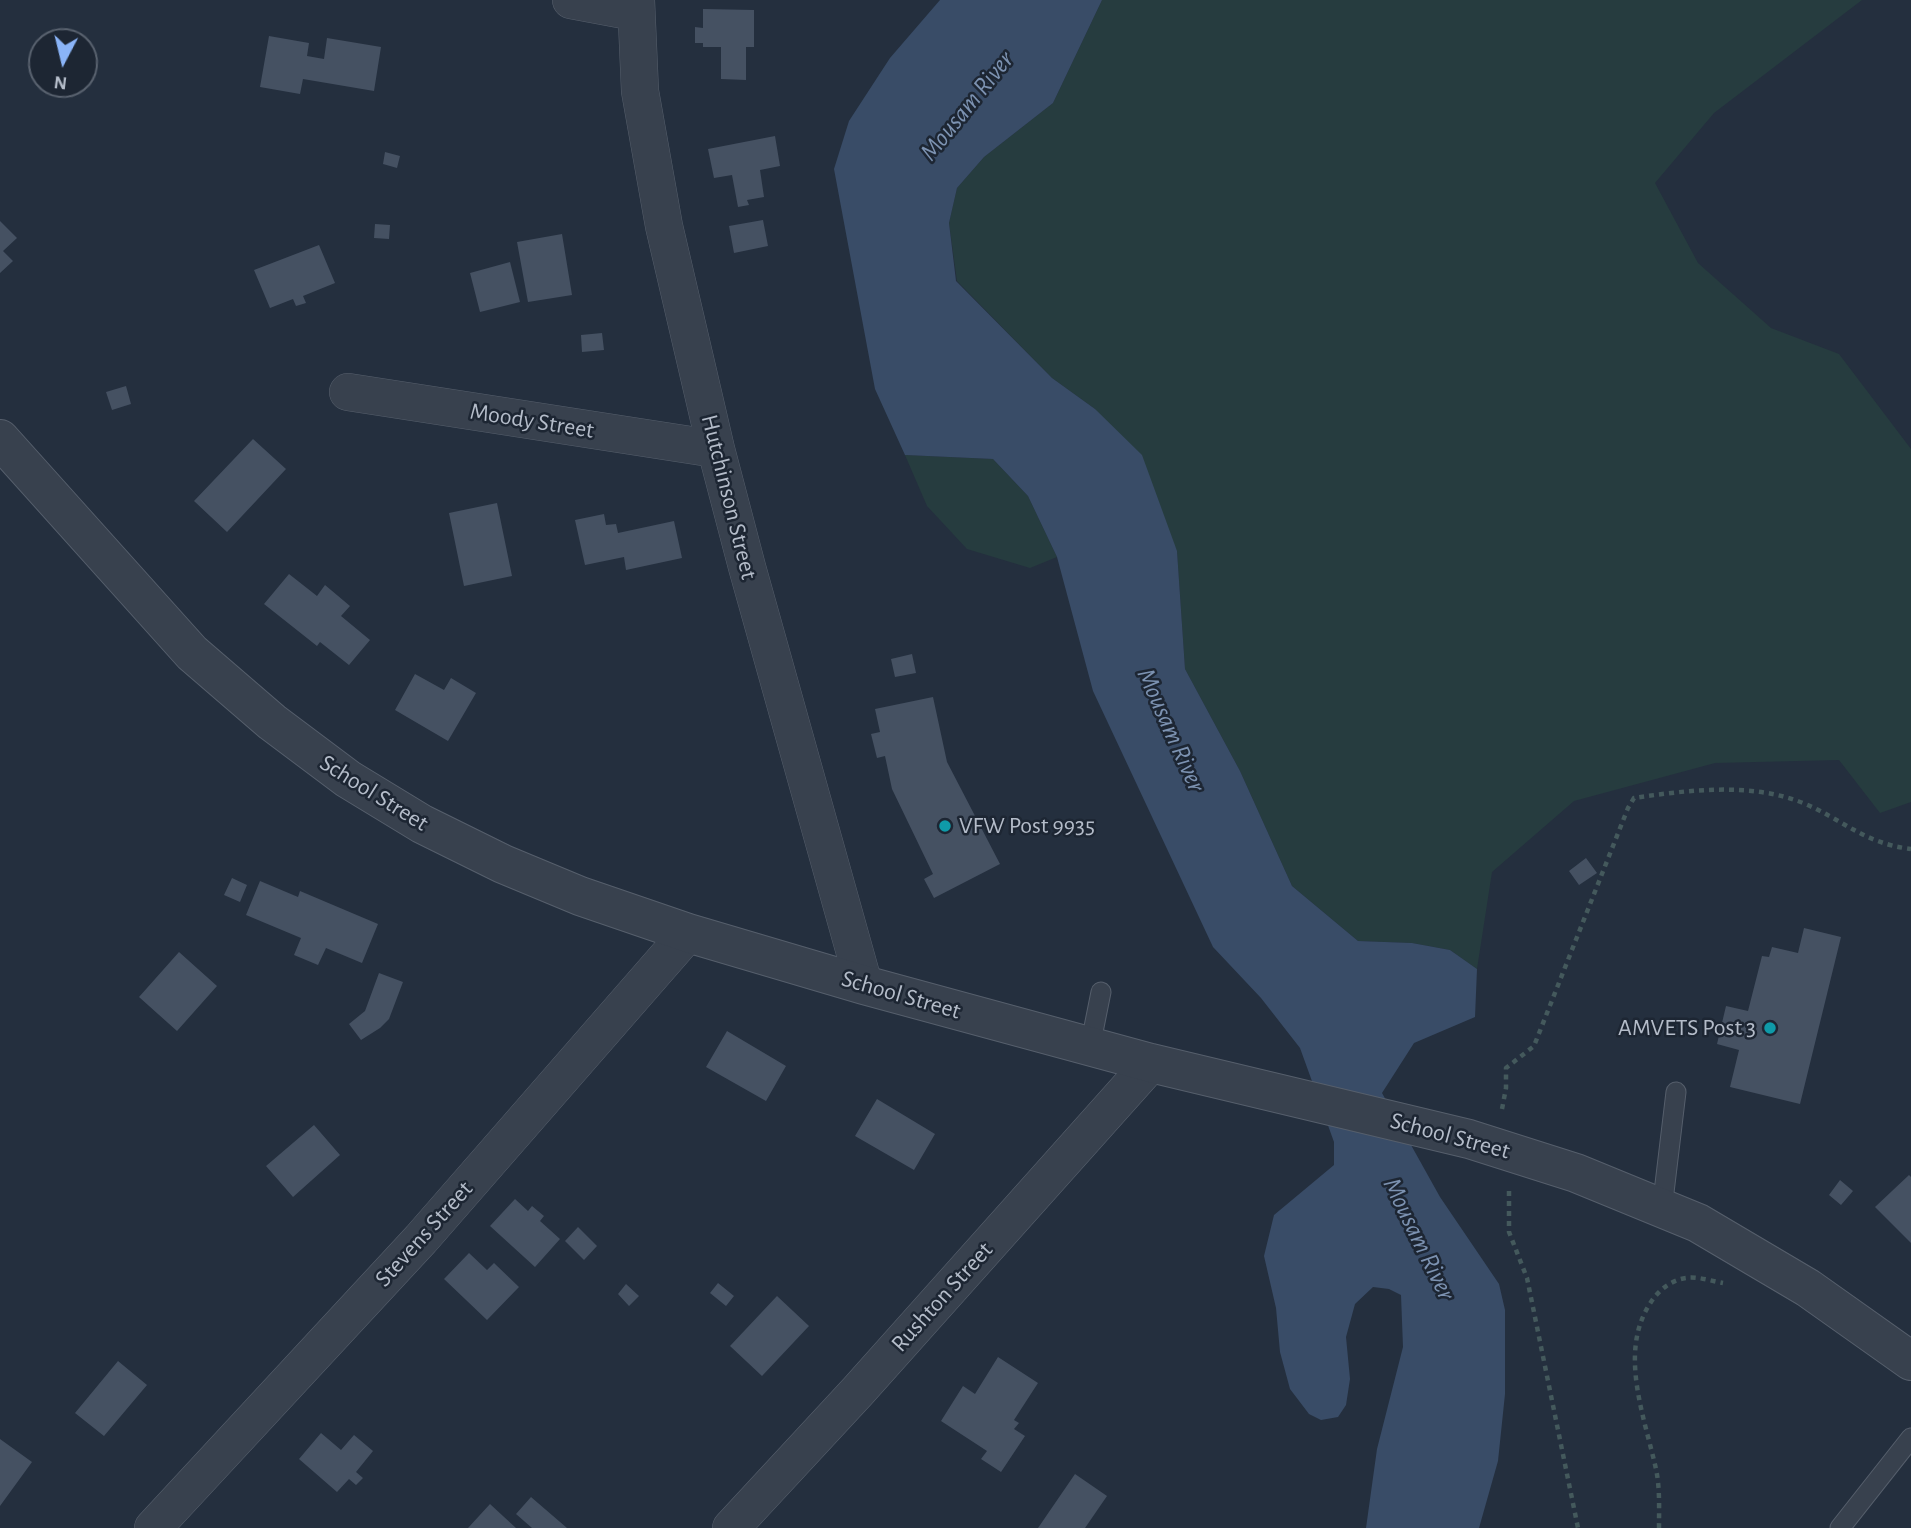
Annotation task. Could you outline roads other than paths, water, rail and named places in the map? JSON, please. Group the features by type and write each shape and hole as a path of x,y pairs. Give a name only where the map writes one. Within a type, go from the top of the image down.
{"street":[{"path":"570,0 636,6"},
{"name":"Hutchinson Street","path":"636,6 640,91 664,226 716,449 829,825 864,985"},
{"name":"Moody Street","path":"348,392 716,449"},
{"name":"School Street","path":"0,439 192,653 308,751 348,779 422,824 503,864 580,895 688,933 864,985 1151,1063 1405,1123 1576,1173 1698,1223 1808,1287 1911,1361"},
{"name":"Stevens Street","path":"153,1528 421,1239 688,933"},
{"name":"Rushton Street","path":"731,1528 858,1391 1151,1063"}],"lane":[{"path":"1090,1047 1101,992"},
{"path":"1662,1209 1676,1092"},
{"path":"1840,1528 1911,1438"}],"water":[{"name":"Mousam River","path":"940,0 1102,0 1053,103 984,157 957,188 949,223 956,281 1052,378 1095,409 1142,455 1177,551 1185,669 1240,771 1292,886 1358,941 1412,943 1450,950 1477,969 1475,1017 1414,1043 1382,1093 1440,1197 1499,1284 1505,1310 1505,1394 1498,1461 1479,1528 1366,1528 1377,1449 1403,1347 1401,1295 1389,1289 1373,1287 1355,1304 1346,1337 1350,1379 1346,1405 1338,1417 1321,1420 1309,1414 1290,1389 1280,1352 1276,1308 1264,1256 1274,1215 1334,1165 1334,1142 1300,1048 1261,998 1213,947 1093,691 1057,557 1028,496 993,459 905,455 875,389 834,169 849,121 890,58"}],"place":[{"name":"VFW Post 9935","path":"945,826"},
{"name":"AMVETS Post 3","path":"1770,1028"}]}
